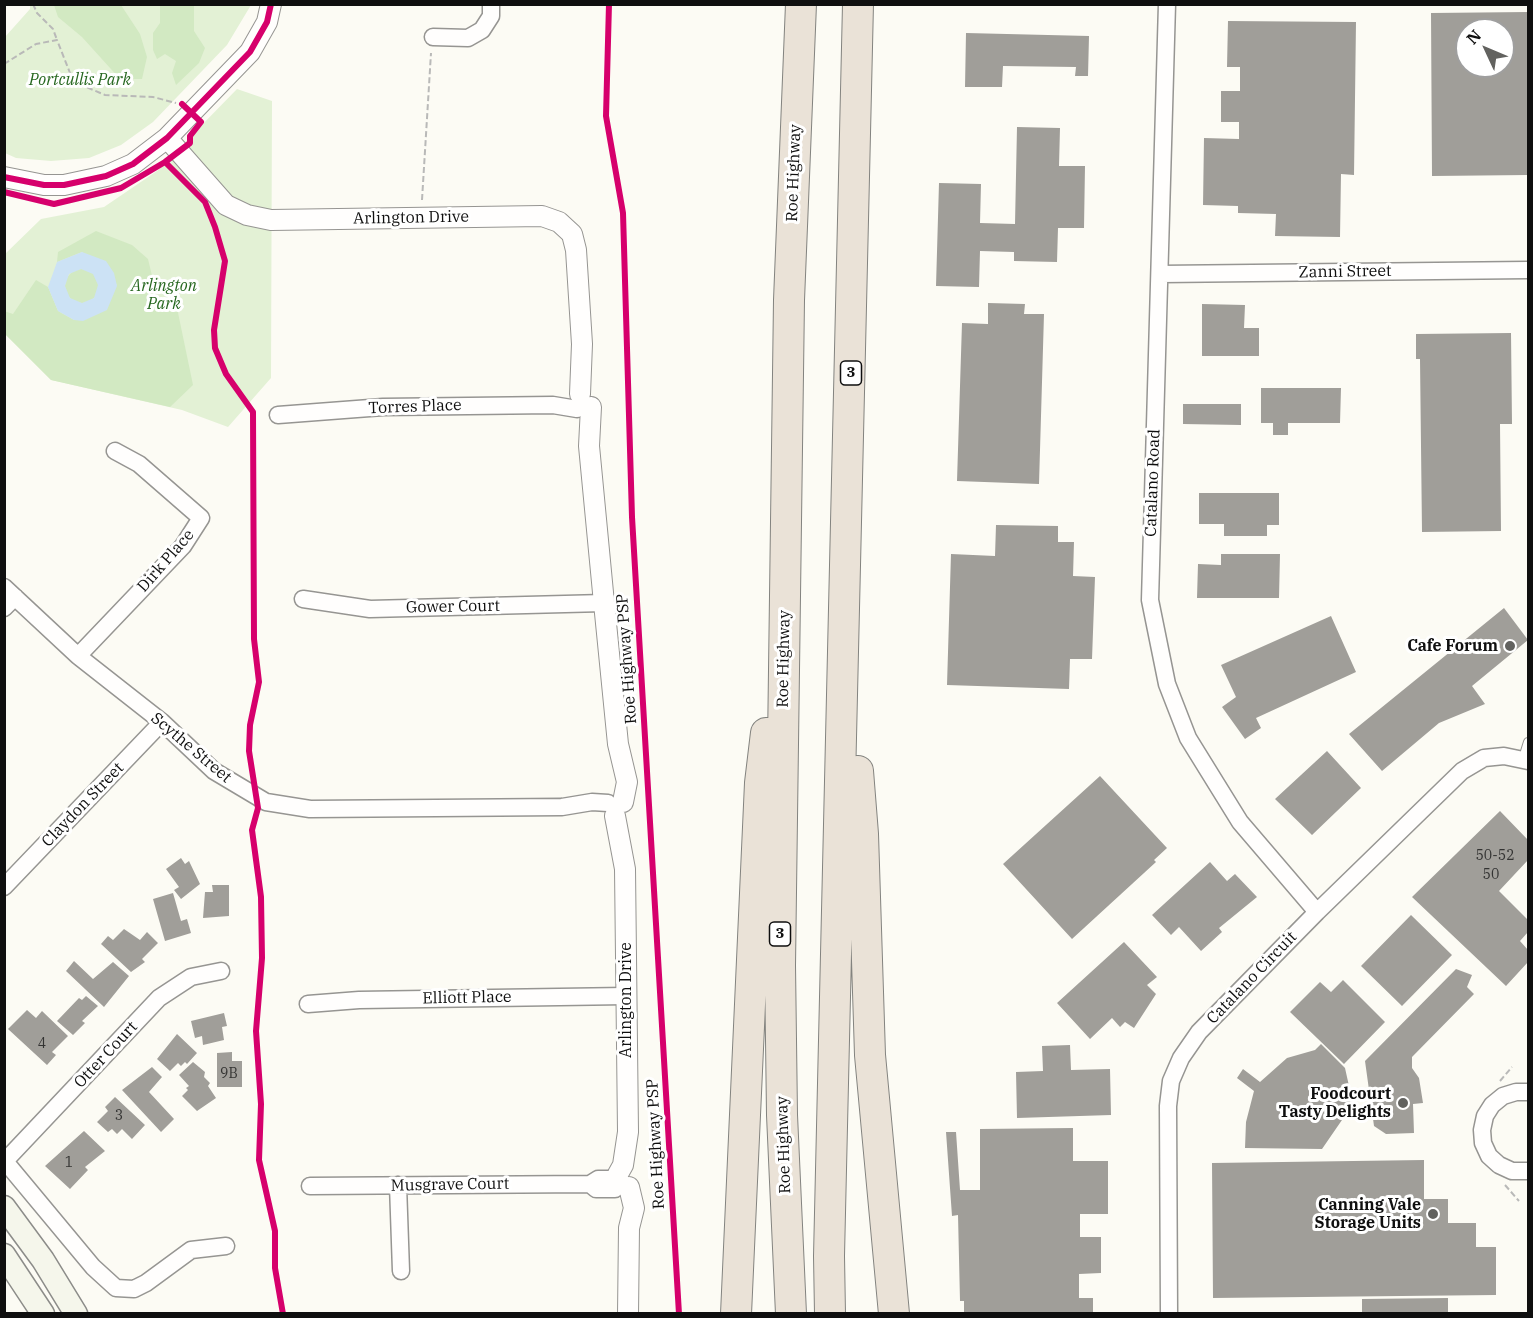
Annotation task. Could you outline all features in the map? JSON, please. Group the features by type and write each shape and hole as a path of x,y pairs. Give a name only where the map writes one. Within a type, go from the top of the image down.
{"highway":[{"name":"Roe Highway","path":"791,1314 782,1115 780,965 789,300 801,4"},
{"name":"3","path":"830,1314 858,4"},
{"path":"736,1314 760,783 785,554"},
{"path":"845,606 863,834 870,1055 894,1314"}],"main road":[{"path":"4,1207 43,1260 76,1314"},
{"path":"4,1255 43,1314"}],"street":[{"path":"4,177 44,184 86,182 133,164 167,138 187,109 250,52 267,22 272,4"},
{"path":"433,37 468,38 483,30 491,15 491,4"},
{"name":"Catalano Road","path":"1167,4 1150,600 1167,684 1188,738 1240,822 1317,912"},
{"name":"Arlington Drive","path":"167,138 226,205 248,215 271,220 542,216 560,222 572,234 576,250 582,344 587,363 582,403 589,446 618,744 615,807 628,834 625,869 628,1132 621,1183 634,1208 629,1228 628,1314"},
{"name":"Zanni Street","path":"1161,274 1528,270"},
{"name":"Torres Place","path":"278,415 383,407 582,403"},
{"name":"Dirk Place","path":"78,656 183,546 201,519 140,464 115,451"},
{"name":"Scythe Street","path":"8,597 162,722 214,771 257,799 285,807 310,809 562,807 592,802 615,807"},
{"name":"Gower Court","path":"303,599 370,609 604,603"},
{"name":"Claydon Street","path":"4,887 162,722"},
{"name":"Catalano Circuit","path":"1169,1314 1167,1151 1171,1082 1181,1058 1199,1032 1317,912 1462,771 1484,758 1504,756 1526,760"},
{"name":"Otter Court","path":"5,1160 159,998 191,977 221,971"},
{"name":"Elliott Place","path":"308,1004 359,1000 626,996"},
{"path":"1527,1175 1505,1168 1489,1156 1483,1143 1482,1130 1485,1116 1492,1105 1503,1096 1516,1092 1528,1092"},
{"path":"5,1160 93,1267 116,1288 135,1288 146,1283 191,1250 226,1246"},
{"name":"Musgrave Court","path":"310,1186 590,1184 598,1179 621,1183"},
{"path":"398,1185 401,1271"}],"lane":[{"path":"1526,760 1528,742"}],"path":[{"path":"33,4 37,13 53,29 70,73 86,87 105,95 153,97 187,109"},
{"path":"421,218 433,37"},
{"path":"4,64 36,44 57,40"}],"green space":[{"name":"Portcullis Park","path":"30,5 251,5 227,45 153,122 121,145 89,158 51,161 16,158 5,153 5,37 30,9"},
{"path":"54,5 121,5 140,34 147,57 142,79 120,79 82,37 58,17"},
{"path":"160,5 194,5 194,31 205,48 199,63 176,85 172,73 176,61 165,54 157,59 153,50 153,33 160,23"},
{"name":"Arlington Park","path":"237,89 272,101 271,378 228,427 182,410 51,380 5,334 4,255 41,219 104,207 157,171"},
{"path":"96,231 132,245 148,259 159,305 176,303 193,385 170,407 51,380 5,334 4,311 13,314 36,280 48,287 58,311 74,320 117,285 82,252 57,262 58,252"},
{"path":"82,269 94,274 99,286 94,298 82,303 70,298 65,286 70,274"}],"water":[{"path":"82,252 106,261 114,273 117,286 107,310 83,321 74,320 58,311 48,287 57,262","holes":["81,269 93,274 98,285 94,298 82,303 70,298 65,286 69,274"]}],"building":[{"path":"1528,12 1528,175 1432,176 1431,13"},
{"path":"1228,21 1356,22 1354,175 1341,174 1340,237 1275,236 1276,214 1238,213 1238,206 1203,205 1204,138 1239,139 1239,122 1221,122 1221,91 1240,91 1240,67 1227,67"},
{"path":"966,33 1089,36 1088,76 1075,76 1076,67 1003,66 1002,87 965,87"},
{"path":"1017,127 1060,128 1059,166 1085,166 1084,228 1058,228 1057,262 1014,261 1014,252 980,251 979,287 936,286 939,183 981,184 980,223 1015,224"},
{"path":"988,303 1025,304 1024,314 1044,314 1039,484 957,481 962,323 988,324"},
{"path":"1202,304 1245,305 1244,328 1259,328 1259,356 1202,356"},
{"path":"1511,333 1512,424 1500,424 1501,531 1422,532 1420,359 1416,359 1416,334"},
{"path":"1261,388 1341,388 1340,423 1288,423 1288,435 1273,435 1273,423 1261,423"},
{"path":"1183,404 1241,404 1241,425 1183,424"},
{"path":"1199,493 1279,493 1279,525 1267,525 1267,536 1224,536 1224,524 1199,524"},
{"path":"996,525 1058,526 1058,542 1074,542 1073,576 1095,577 1092,659 1070,659 1069,689 947,685 951,554 995,556"},
{"path":"1221,554 1280,554 1279,598 1197,598 1198,564 1221,565"},
{"path":"1504,608 1528,640 1472,686 1485,704 1439,723 1382,771 1349,734"},
{"path":"1331,616 1356,672 1256,718 1261,728 1245,739 1222,707 1236,697 1221,665"},
{"path":"1327,751 1361,788 1312,835 1275,799"},
{"path":"1100,776 1167,848 1154,860 1156,862 1072,939 1003,864"},
{"path":"1500,811 1528,840 1528,860 1499,891 1528,920 1528,932 1520,941 1528,950 1528,962 1506,986 1412,897"},
{"path":"181,858 185,864 189,861 200,884 181,899 174,890 179,887 166,869"},
{"path":"1210,862 1227,881 1235,874 1257,897 1219,928 1222,932 1201,951 1179,927 1171,935 1152,915"},
{"path":"212,885 229,885 229,916 203,918 205,892 213,892"},
{"path":"173,893 181,921 187,919 191,933 165,941 153,899"},
{"path":"1411,915 1452,955 1402,1006 1361,966"},
{"path":"124,929 140,940 147,932 158,943 142,959 145,962 131,972 101,944 108,936 113,940"},
{"path":"1124,942 1157,977 1147,985 1156,994 1134,1028 1125,1022 1120,1027 1112,1018 1090,1039 1057,1003"},
{"path":"74,961 93,979 113,962 129,976 104,1007 66,971"},
{"path":"1456,969 1472,975 1467,987 1474,994 1412,1057 1412,1068 1419,1078 1423,1103 1413,1104 1414,1133 1386,1134 1374,1126 1365,1061"},
{"path":"1343,980 1385,1022 1344,1064 1290,1012 1320,982 1331,992"},
{"path":"86,996 98,1006 82,1021 85,1023 73,1035 57,1021 79,998 82,1000"},
{"path":"27,1010 36,1018 42,1011 68,1036 52,1052 56,1055 47,1065 8,1029"},
{"path":"224,1013 227,1026 222,1027 224,1040 203,1045 202,1036 195,1038 191,1021"},
{"path":"177,1034 197,1053 187,1064 185,1062 181,1066 178,1063 170,1071 157,1059"},
{"path":"1321,1044 1345,1068 1353,1104 1322,1149 1245,1148 1246,1122 1254,1091 1237,1078 1243,1069 1260,1082 1287,1058 1315,1050"},
{"path":"1070,1045 1071,1070 1110,1069 1111,1115 1017,1118 1016,1072 1043,1071 1042,1046"},
{"path":"232,1052 232,1061 242,1061 242,1087 217,1087 217,1053"},
{"path":"193,1062 205,1072 204,1077 210,1083 208,1086 216,1098 197,1111 182,1096 189,1086 179,1075"},
{"path":"152,1067 162,1077 149,1092 174,1119 161,1132 122,1090"},
{"path":"115,1097 145,1125 132,1139 122,1129 117,1134 112,1129 108,1132 97,1122 108,1111 105,1107"},
{"path":"1073,1128 1073,1161 1108,1161 1108,1214 1080,1214 1080,1237 1101,1237 1101,1273 1079,1274 1079,1298 1093,1298 1093,1314 964,1314 964,1301 960,1301 958,1215 952,1216 946,1132 956,1132 960,1190 980,1190 980,1129"},
{"path":"84,1131 105,1151 85,1167 88,1170 70,1189 45,1166"},
{"path":"1424,1160 1424,1199 1448,1199 1448,1223 1476,1223 1476,1247 1496,1247 1496,1295 1213,1298 1212,1163"},
{"path":"1448,1298 1448,1314 1362,1314 1362,1299"}],"cycle path":[{"path":"4,177 44,185 64,185 106,176 133,164 167,138 250,52 267,22 271,4"},
{"name":"Roe Highway PSP","path":"609,4 606,116 623,213 632,517 679,1314"},
{"path":"4,192 54,204 121,188 165,162 190,143 190,136 201,122 182,104"},
{"path":"165,162 205,202 215,227 225,261 214,330 215,348 226,374 253,412 254,639 259,682 250,725 249,751 258,808 252,830 261,897 262,958 256,1031 261,1104 259,1160 275,1231 275,1268 283,1314"}],"place":[{"name":"Cafe Forum","path":"1510,646"},
{"name":"Foodcourt Tasty Delights","path":"1403,1103"},
{"name":"Canning Vale Storage Units","path":"1433,1214"}]}
